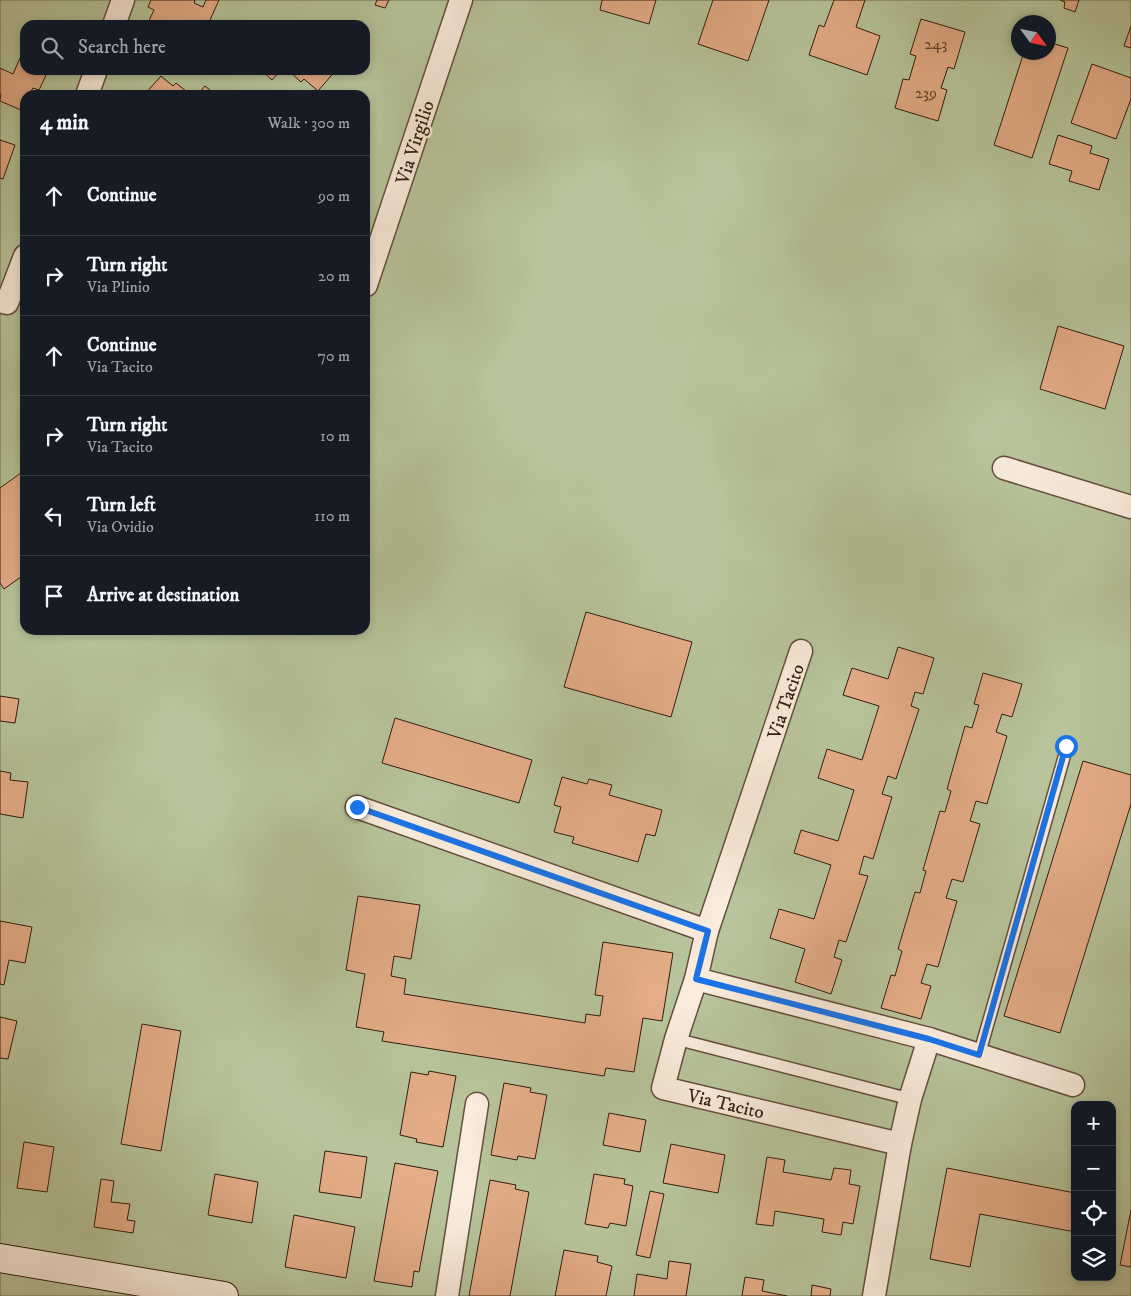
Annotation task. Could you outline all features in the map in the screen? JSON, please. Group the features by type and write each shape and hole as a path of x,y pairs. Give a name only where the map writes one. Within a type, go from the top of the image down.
{"street":[{"path":"116,20 123,0"},
{"name":"Via Virgilio","path":"370,273 462,0"},
{"path":"89,90 94,75"},
{"path":"0,301 7,303 20,269"},
{"path":"1004,468 1131,507"},
{"name":"Via Tacito","path":"802,651 708,931 696,979 663,1088 900,1144"},
{"path":"357,807 708,931"},
{"path":"696,979 929,1039 1073,1085"},
{"path":"874,1296 900,1144 910,1098 929,1039"},
{"path":"447,1296 477,1104"},
{"path":"0,1258 224,1296"}],"lane":[{"path":"979,1055 1066,746"},
{"path":"676,1040 910,1098"}],"green space":[{"path":"0,0 1131,0 1131,1296 0,1296"}],"building":[{"path":"151,0 195,0 194,3 203,7 206,0 219,0 210,20 149,20 154,10 148,7"},
{"path":"377,0 389,0 385,8 375,5"},
{"path":"602,0 656,0 649,24 600,10"},
{"path":"713,0 769,0 748,61 698,44"},
{"path":"834,0 865,0 856,27 880,36 867,75 809,55 819,25 824,27"},
{"path":"1060,0 1079,0 1075,12 1064,8 1065,2"},
{"path":"921,19 965,32 954,69 948,67 941,88 947,90 938,121 895,108 903,79 909,80 916,56 910,54"},
{"path":"1131,26 1131,48 1124,46"},
{"path":"1056,44 1068,48 1032,158 994,145 1021,60 1056,60"},
{"path":"20,58 20,75 46,75 39,90 33,88 32,90 20,90 20,110 0,101 0,68 13,74"},
{"path":"1092,64 1131,78 1131,99 1116,139 1071,123"},
{"path":"266,75 276,75 272,80"},
{"path":"293,75 332,75 319,90 304,79 301,82"},
{"path":"161,76 173,86 176,83 185,90 148,90"},
{"path":"205,86 210,90 201,90"},
{"path":"1058,135 1092,146 1090,153 1109,159 1099,190 1069,181 1072,171 1049,164"},
{"path":"0,140 15,145 3,179 0,178"},
{"path":"1058,326 1124,346 1105,409 1040,389"},
{"path":"20,474 20,578 4,589 0,583 0,488"},
{"path":"586,612 692,642 671,717 564,687"},
{"path":"898,647 934,658 923,694 915,692 911,706 919,709 896,779 888,776 882,794 892,797 873,859 864,856 859,874 868,876 846,942 839,940 834,957 842,960 831,994 795,982 805,949 770,938 779,909 814,919 831,865 794,853 801,830 838,841 854,790 818,778 827,749 862,760 879,706 843,695 852,668 888,679"},
{"path":"983,673 1022,684 1012,717 1002,714 996,732 1007,736 987,804 976,801 970,821 980,824 963,882 952,879 946,898 957,901 938,967 927,964 921,983 931,986 921,1019 881,1008 891,975 895,976 902,951 898,949 915,892 920,893 926,871 923,870 940,811 945,812 951,791 947,789 965,726 972,728 979,705 974,704"},
{"path":"0,696 19,699 15,723 0,721"},
{"path":"395,718 532,760 519,803 382,763"},
{"path":"1083,761 1131,775 1131,804 1060,1033 1004,1016"},
{"path":"0,771 11,773 10,780 28,782 23,818 0,814"},
{"path":"562,777 587,784 589,779 612,785 609,795 662,810 655,836 646,834 638,862 572,843 574,837 554,832 561,807 554,805"},
{"path":"358,896 420,905 411,959 394,956 391,976 406,979 404,994 585,1023 586,1014 600,1016 603,996 595,995 603,942 673,953 662,1021 643,1018 634,1072 606,1068 604,1076 382,1041 384,1032 356,1027 365,974 346,970"},
{"path":"0,921 32,927 25,963 9,960 4,985 0,984"},
{"path":"0,1017 17,1021 8,1059 0,1058"},
{"path":"142,1024 181,1031 161,1151 121,1144"},
{"path":"429,1071 456,1076 443,1147 416,1142 417,1139 400,1135 411,1072 428,1075"},
{"path":"504,1083 531,1088 530,1092 547,1095 535,1159 518,1156 517,1160 491,1155"},
{"path":"609,1113 646,1120 640,1152 603,1145"},
{"path":"24,1142 54,1147 47,1192 17,1188"},
{"path":"671,1144 725,1155 718,1193 663,1183"},
{"path":"325,1151 367,1157 361,1198 319,1192"},
{"path":"767,1157 785,1160 783,1172 831,1180 834,1168 851,1170 849,1184 860,1186 853,1224 843,1222 841,1235 822,1232 824,1219 775,1211 773,1226 756,1224"},
{"path":"395,1163 438,1171 419,1272 414,1271 412,1287 374,1281"},
{"path":"947,1168 1071,1192 1071,1231 980,1214 970,1267 930,1259"},
{"path":"215,1174 258,1182 252,1223 208,1215"},
{"path":"594,1174 625,1179 624,1184 633,1186 626,1226 610,1223 608,1228 585,1224"},
{"path":"101,1179 114,1181 111,1202 130,1204 127,1220 135,1221 133,1233 94,1227"},
{"path":"490,1180 516,1185 515,1189 529,1192 510,1296 469,1296"},
{"path":"650,1191 664,1194 650,1258 636,1255"},
{"path":"1131,1210 1131,1267 1120,1265"},
{"path":"294,1215 355,1227 346,1278 285,1267"},
{"path":"564,1250 598,1256 597,1262 612,1266 606,1296 555,1296"},
{"path":"669,1261 691,1264 686,1296 634,1296 637,1274 667,1279"},
{"path":"745,1277 764,1280 762,1291 787,1296 742,1296"},
{"path":"812,1285 831,1289 830,1296 811,1296"}],"route":[{"path":"357,807 708,931 696,979 929,1039 979,1055 1066,746"}]}
